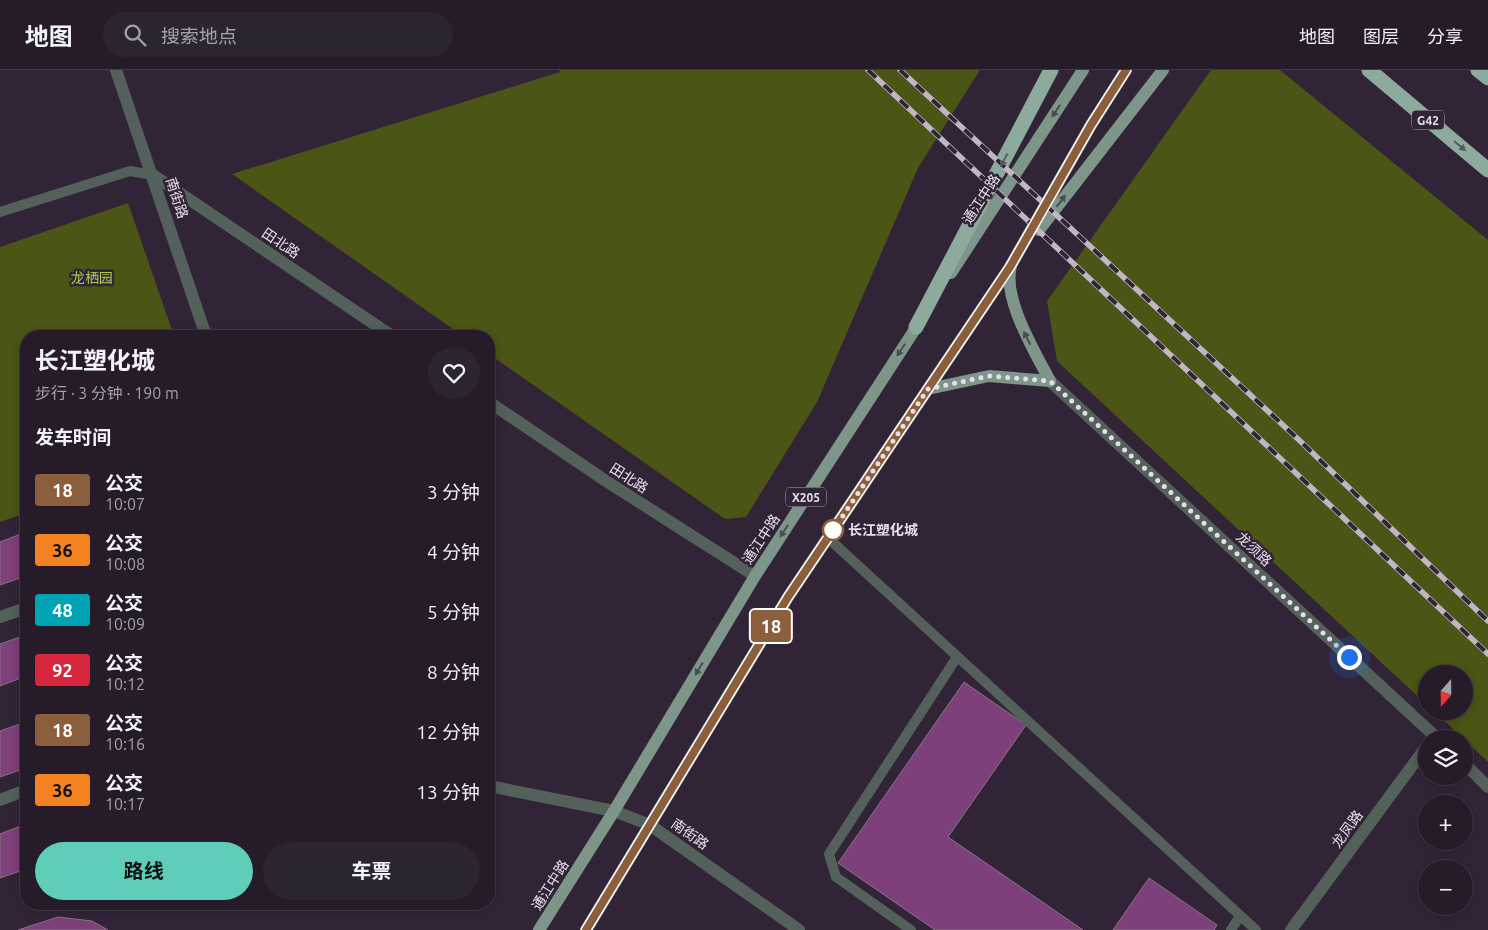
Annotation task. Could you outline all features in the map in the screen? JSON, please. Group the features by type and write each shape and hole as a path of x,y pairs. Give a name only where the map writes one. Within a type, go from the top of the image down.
{"highway":[{"path":"916,327 1051,70"},
{"name":"G42","path":"1369,70 1488,170"},
{"path":"1478,70 1488,78"}],"main road":[{"name":"通江中路","path":"539,930 614,812 755,576 1083,70"},
{"name":"X205","path":"586,930 788,597 1010,267 1091,125 1126,70"},
{"path":"1050,381 1023,332 1012,296 1010,267 1163,70"},
{"path":"928,389 989,376 1050,381"}],"street":[{"name":"南街路","path":"116,70 204,330"},
{"name":"田北路","path":"153,176 383,330"},
{"name":"龙须路","path":"1050,381 1426,730"},
{"name":"田北路","path":"495,406 755,576"},
{"path":"0,617 20,610"},
{"name":"龙凤路","path":"1291,930 1418,758"},
{"path":"1473,772 1488,787"},
{"name":"南街路","path":"495,787 614,812 650,825 799,930"},
{"path":"0,800 20,792"}],"lane":[{"path":"0,212 130,171 153,176"},
{"path":"828,538 1256,930"},
{"path":"911,930 836,878 829,854 957,657"},
{"path":"1230,930 1240,916"}],"green space":[{"path":"559,70 980,70 918,168 817,402 746,517 725,519 495,358 495,330 454,330 232,174 560,72"},
{"path":"1211,70 1280,70 1488,240 1488,762 1473,748 1473,730 1454,730 1444,720 1473,720 1473,665 1418,665 1418,697 1057,361 1047,301"},
{"name":"龙栖园","path":"128,203 172,330 20,330 20,515 0,522 0,247"}],"building":[{"path":"20,534 20,578 0,585 0,542"},
{"path":"20,637 20,678 0,686 0,644"},
{"path":"964,682 1026,725 948,837 1083,930 935,930 838,863"},
{"path":"20,724 20,770 0,777 0,731"},
{"path":"20,826 20,871 0,878 0,834"},
{"path":"1149,878 1217,925 1214,930 1113,930"},
{"path":"58,917 92,921 108,930 18,930"}],"railway":[{"path":"868,70 1488,654"},
{"path":"900,70 1298,439 1488,621"}],"bus line":[{"name":"18","path":"586,930 788,597 1010,267 1091,125 1126,70"}],"place":[{"name":"长江塑化城","path":"833,530"}],"route":[{"path":"833,530 828,538 928,389 989,376 1050,381 1349,657"}]}
